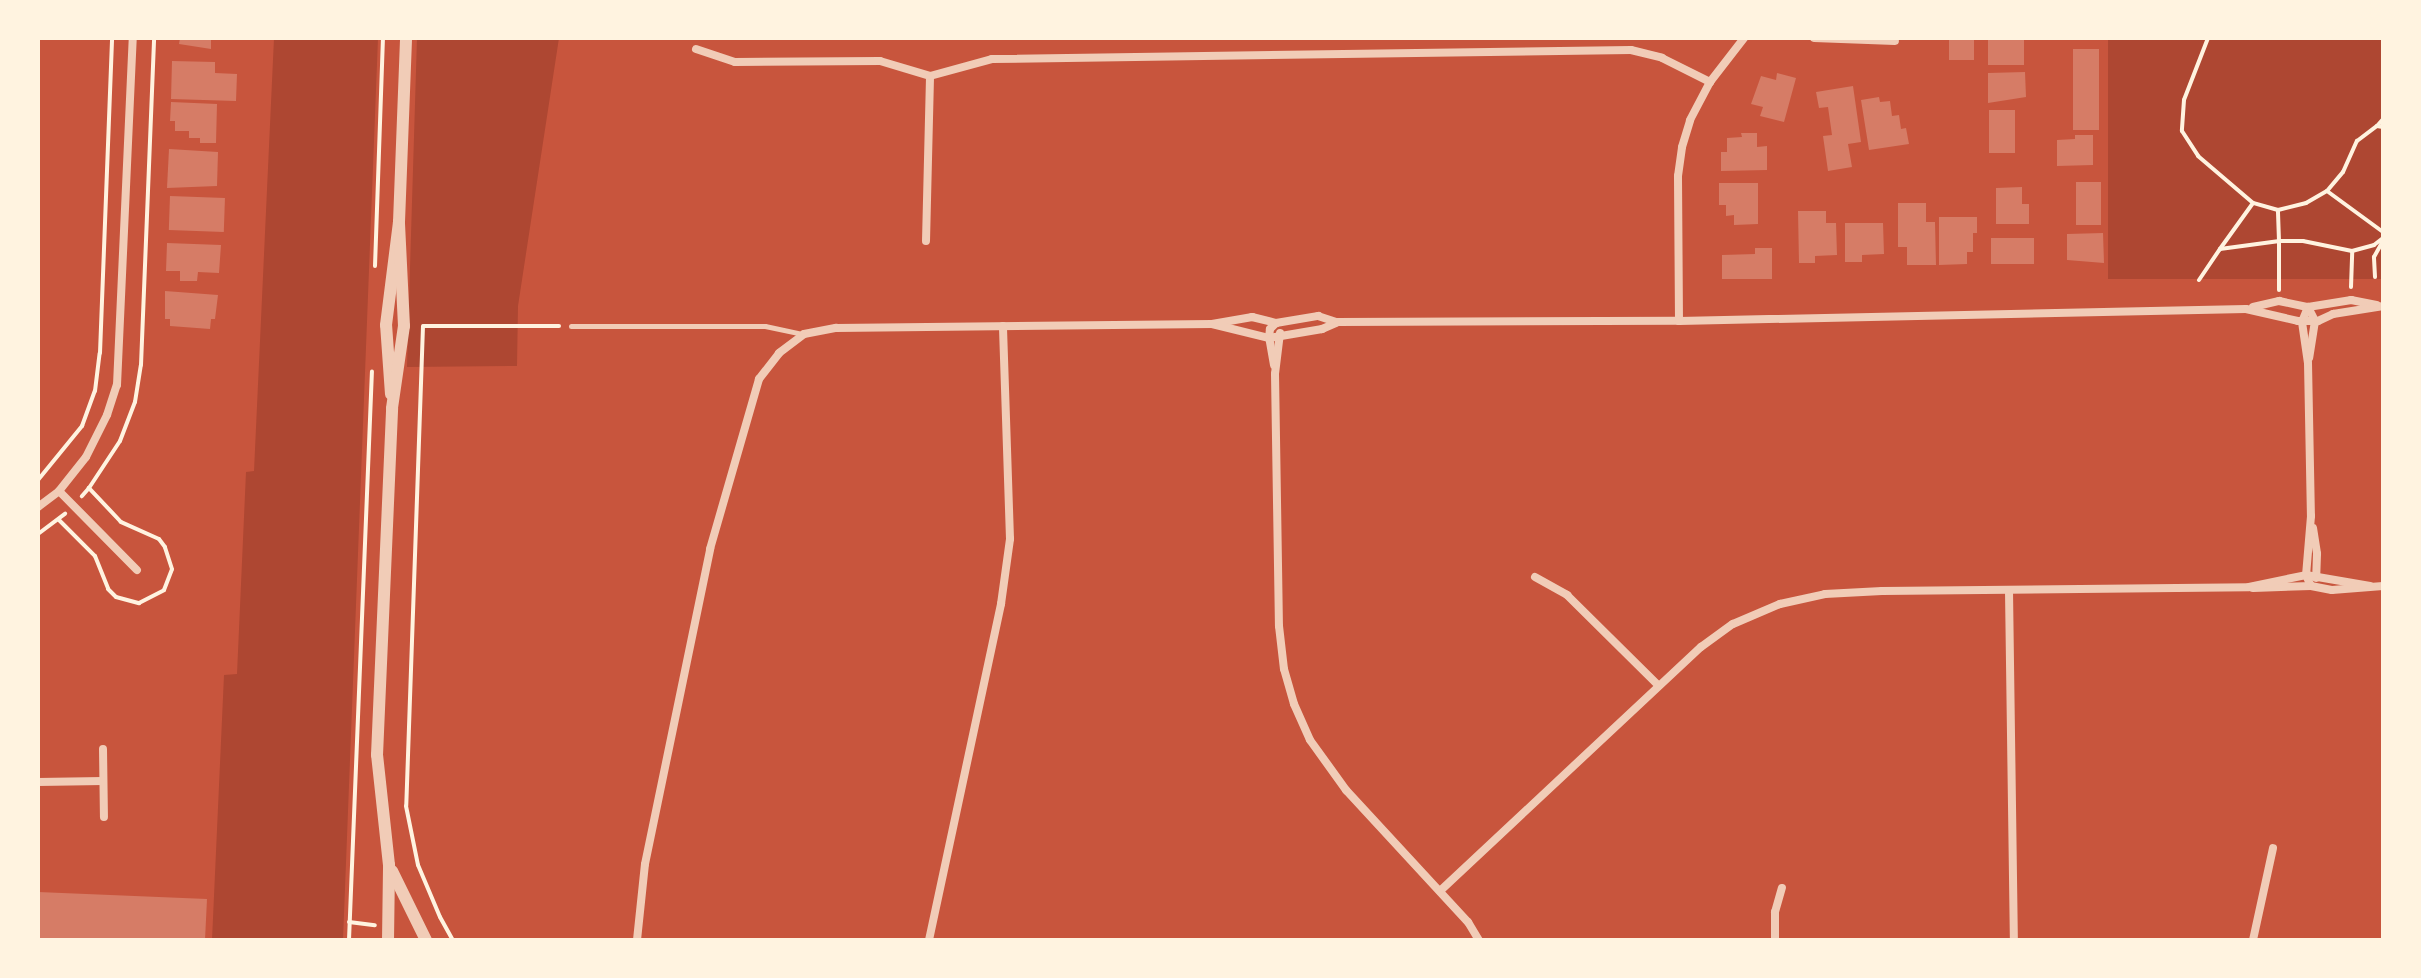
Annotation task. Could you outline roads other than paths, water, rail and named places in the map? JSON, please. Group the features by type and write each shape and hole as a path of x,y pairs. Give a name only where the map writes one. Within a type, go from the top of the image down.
{"street":[{"path":"38,507 59,491 86,457 107,415 117,385 133,38"},
{"path":"388,940 389,865 377,755 392,408 404,326 399,222 406,38"},
{"path":"1679,321 1678,176 1682,147 1690,120 1710,82 1744,38"},
{"path":"1814,38 1895,41"},
{"path":"696,49 735,62 880,61 930,76 992,59 1631,50 1662,58 1710,82"},
{"path":"926,241 930,76"},
{"path":"392,408 386,325 399,222"},
{"path":"637,938 645,864 662,771 710,549 759,379 779,353 804,334 836,328 1212,324 1269,338 1337,322 1679,321 2246,309 2279,301 2308,307 2351,300 2382,306"},
{"path":"2246,309 2302,322 2382,306"},
{"path":"2308,307 2315,321 2308,363"},
{"path":"2308,307 2302,322 2308,363 2311,516 2317,576 2311,586"},
{"path":"1212,324 1231,318 1252,317 1276,323 1318,316 1337,322"},
{"path":"1275,374 1280,337 1276,323"},
{"path":"1276,323 1270,329 1269,338 1275,374 1279,626 1284,669 1294,704 1310,740 1346,790 1468,922 1479,940"},
{"path":"929,940 1001,604 1010,539 1003,326"},
{"path":"59,491 137,570"},
{"path":"2311,516 2306,575 2311,586"},
{"path":"1440,891 1701,647 1733,624 1780,604 1825,594 2249,587 2306,575 2370,586"},
{"path":"1535,577 1567,595 1659,686"},
{"path":"2249,587 2266,590 2311,586 2332,590 2383,586"},
{"path":"2009,591 2014,940"},
{"path":"103,749 104,817"},
{"path":"38,782 103,781"},
{"path":"2253,940 2273,848"},
{"path":"389,865 426,940"},
{"path":"1775,940 1775,912 1782,888"}],"lane":[{"path":"571,326 765,326 804,334"}]}
